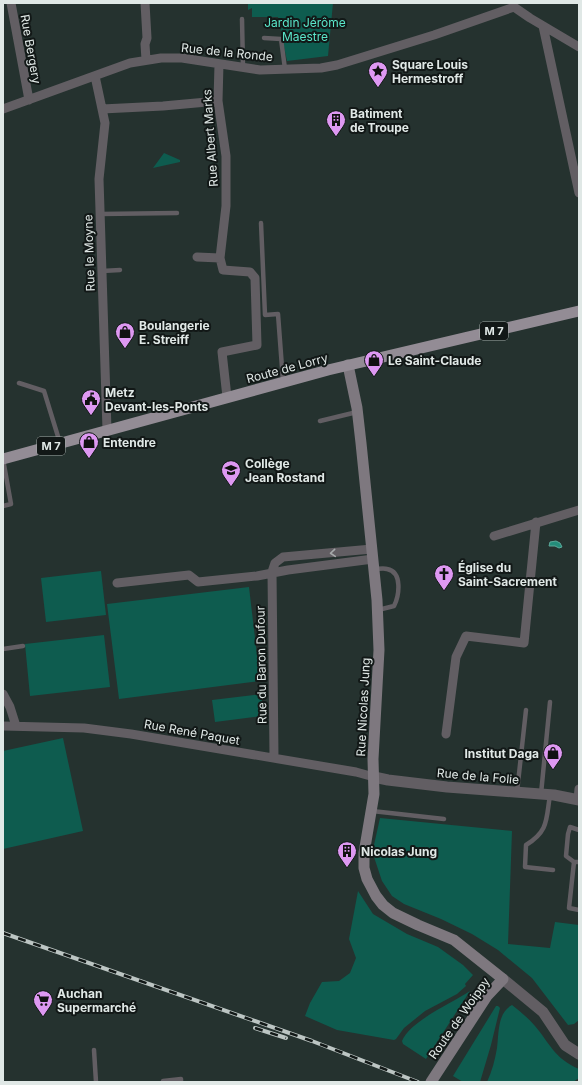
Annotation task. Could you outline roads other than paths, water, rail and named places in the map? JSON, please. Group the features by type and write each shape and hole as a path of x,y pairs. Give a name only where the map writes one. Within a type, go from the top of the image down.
{"main road":[{"name":"Route de Lorry","path":"3,459 348,365 579,311"},
{"name":"Rue Nicolas Jung","path":"348,365 357,412 378,610 379,650 373,759 374,794 364,852 367,879 376,896 383,905 393,913 454,940 503,979"},
{"name":"Route de Woippy","path":"431,1082 487,996 503,979"}],"street":[{"name":"Rue Bergery","path":"11,3 29,100"},
{"path":"145,3 147,38 145,44 146,60"},
{"name":"Rue de la Ronde","path":"3,109 130,63 146,60 182,58 260,70 321,68 355,60 515,4 543,26 579,47"},
{"path":"543,26 579,193"},
{"name":"Rue Albert Marks","path":"219,64 218,101 226,156 226,206 220,258"},
{"name":"Rue le Moyne","path":"95,76 105,123 99,179 107,430"},
{"path":"102,109 163,106 218,101"},
{"path":"197,257 220,258 223,270 250,272 256,278 257,345 222,352 227,397"},
{"path":"494,536 579,510"},
{"path":"446,734 456,658 466,636 524,643 536,522"},
{"path":"272,572 276,563 283,557 373,559"},
{"path":"117,583 189,575 198,582 257,576 272,572 373,559"},
{"name":"Rue du Baron Dufour","path":"272,572 274,757"},
{"path":"3,694 10,707 16,726"},
{"name":"Rue René Paquet","path":"3,726 84,728 131,734 274,757 356,772 374,777"},
{"name":"Rue de la Folie","path":"374,777 436,786 579,796"},
{"name":"Route de Woippy","path":"503,979 543,1012 565,1045 579,1054"}],"lane":[{"path":"242,19 242,67"},
{"path":"264,38 281,39 286,69"},
{"path":"100,214 177,212"},
{"path":"261,223 265,315 278,314 284,382"},
{"path":"102,270 120,270"},
{"path":"19,383 44,391 60,443"},
{"path":"320,421 357,412"},
{"path":"3,459 10,504 3,506"},
{"path":"373,559 392,571 398,582 397,599 394,606 378,610"},
{"path":"3,649 23,646"},
{"path":"550,702 545,794 545,828 536,840 526,845 525,867 553,870"},
{"path":"517,792 526,710"},
{"path":"371,811 444,819"},
{"path":"579,830 570,827 566,856 576,862 570,908 579,910"},
{"path":"94,1050 96,1082"},
{"path":"163,1081 181,1079 181,1082"}],"railway":[{"path":"3,933 312,1041 418,1082"},
{"path":"255,1028 286,1038"}],"place":[{"name":"Square Louis Hermestroff","path":"378,88"},
{"name":"Batiment de Troupe","path":"336,137"},
{"name":"Boulangerie E. Streiff","path":"125,349"},
{"name":"Le Saint-Claude","path":"374,377"},
{"name":"Metz Devant-les-Ponts","path":"91,416"},
{"name":"Entendre","path":"89,459"},
{"name":"Collège Jean Rostand","path":"231,487"},
{"name":"Église du Saint-Sacrement","path":"444,591"},
{"name":"Institut Daga","path":"553,770"},
{"name":"Nicolas Jung","path":"347,868"},
{"name":"Auchan Supermarché","path":"43,1017"}],"park label":[{"name":"Jardin Jérôme Maestre","path":"305,29"}]}
